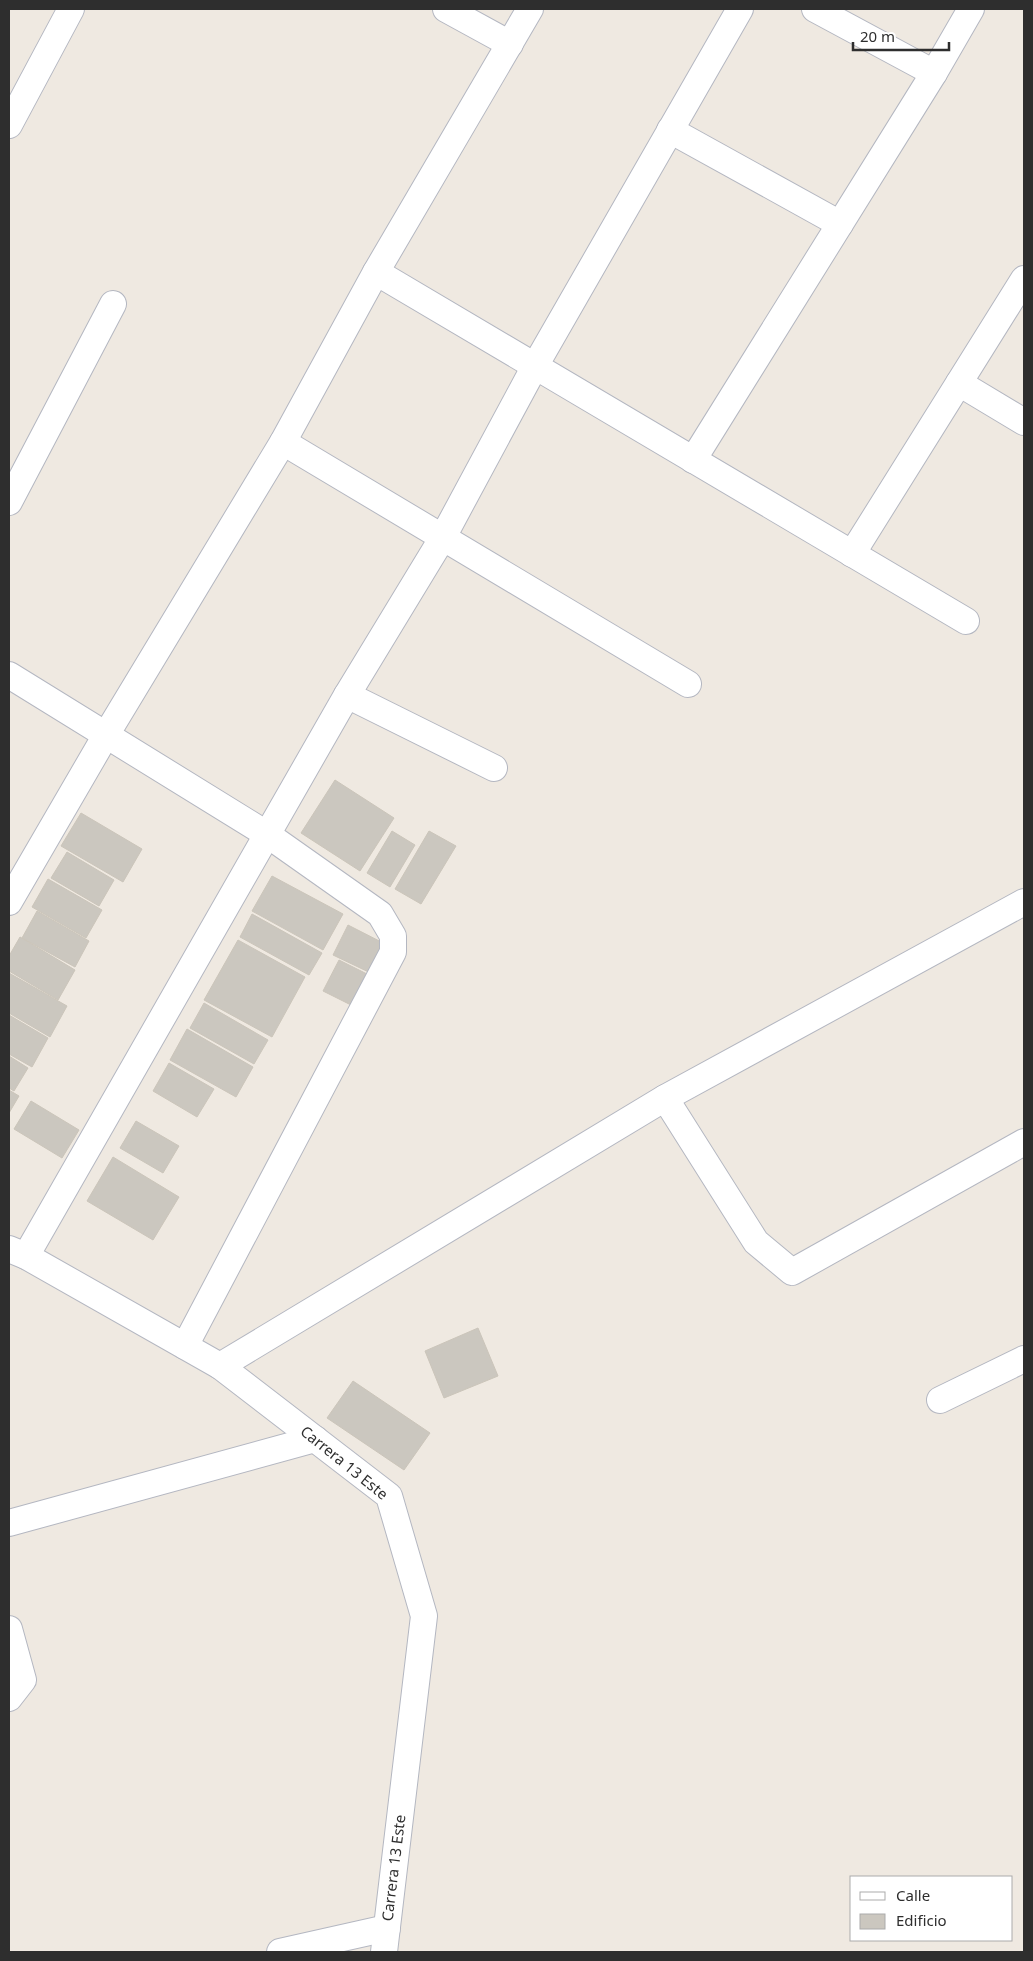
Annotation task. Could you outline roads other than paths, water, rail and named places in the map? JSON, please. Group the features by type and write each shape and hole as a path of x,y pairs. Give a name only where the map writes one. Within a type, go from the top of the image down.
{"street":[{"path":"9,125 71,9"},
{"path":"446,9 510,44"},
{"path":"9,902 106,735 283,442 376,272 530,9"},
{"path":"17,1252 268,835 347,695 443,538 535,366 740,9"},
{"path":"815,9 934,73"},
{"path":"693,460 934,73 971,9"},
{"path":"670,130 840,224"},
{"path":"376,272 966,621"},
{"path":"852,554 1024,279"},
{"path":"9,502 112,304"},
{"path":"959,383 1024,422"},
{"path":"283,442 688,684"},
{"path":"9,674 268,835 380,914 393,936 393,952 185,1346"},
{"path":"347,695 494,768"},
{"path":"220,1366 665,1098 1024,902"},
{"path":"665,1098 756,1242 792,1272 1024,1142"},
{"name":"Carrera 13 Este","path":"17,1252 220,1366 389,1496 424,1616 386,1940"},
{"path":"940,1400 1024,1359"},
{"path":"9,1523 315,1439"},
{"path":"9,1629 23,1680 9,1698"},
{"path":"280,1952 386,1940"}]}
